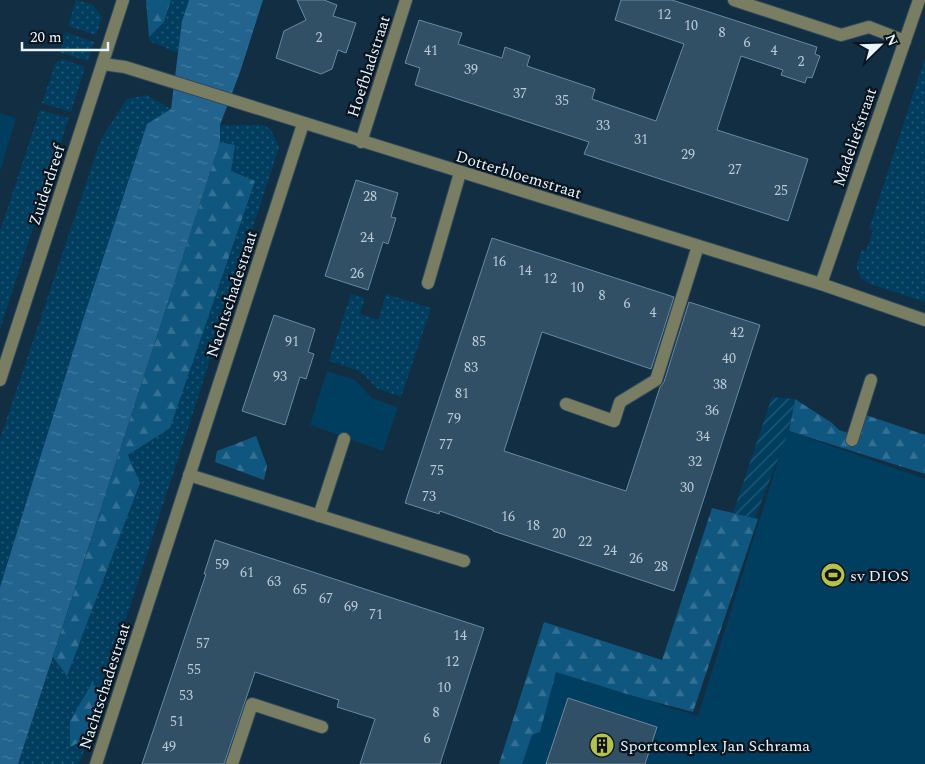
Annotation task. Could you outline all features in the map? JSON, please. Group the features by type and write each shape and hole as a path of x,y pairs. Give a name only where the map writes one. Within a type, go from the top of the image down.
{"street":[{"name":"Zuiderdreef","path":"0,380 123,0"},
{"name":"Hoefbladstraat","path":"361,142 406,0"},
{"path":"734,0 841,35 869,27 905,41"},
{"name":"Madeliefstraat","path":"821,284 919,0"},
{"name":"Dotterbloemstraat","path":"103,64 125,68 246,105 821,284 925,320"},
{"name":"Nachtschadestraat","path":"96,764 303,124"},
{"path":"428,283 460,173"},
{"path":"566,404 614,421 620,402 656,380 698,246"},
{"path":"852,440 871,380"},
{"path":"319,516 344,439"},
{"path":"190,476 464,561"},
{"path":"232,764 252,704 322,727"}],"shaded area":[{"path":"76,0 93,5 102,17 96,35 68,26"},
{"path":"171,0 189,0 182,21 178,53 149,41 149,37 164,22"},
{"path":"65,32 94,42 88,61 61,53 60,50"},
{"path":"925,58 925,302 870,284 861,279 857,270 857,264 862,250 866,251 873,231 869,229"},
{"path":"62,59 85,67 71,112 42,103 56,62"},
{"path":"147,95 171,109 81,326 0,587 0,439 101,139 127,99"},
{"path":"40,110 69,118 0,329 0,231"},
{"path":"0,113 16,118 0,172"},
{"path":"220,125 264,125 271,130 279,147 102,693 92,684 70,747 88,738 79,764 18,764 53,657 67,675 140,484 128,455 170,428 254,181 231,171 235,145 220,142"},
{"path":"351,294 365,298 360,314 378,320 386,294 431,308 401,397 378,389 360,371 329,361"},
{"path":"327,371 355,380 372,398 398,407 383,451 310,425"},
{"path":"772,397 795,399 789,431 755,518 733,513"},
{"name":"sv DIOS","path":"789,431 925,479 925,764 522,764 532,735 540,732 556,672 698,716"}],"green space":[{"path":"146,0 171,0 164,22 149,37"},
{"path":"220,142 235,145 231,171 255,181 170,428 128,455 140,483 67,676 53,657"},
{"path":"795,399 832,423 839,430 854,435 866,415 925,435 925,474 789,431"},
{"path":"256,436 267,466 264,480 215,462 217,451"},
{"path":"712,508 758,519 693,712 561,677 535,764 499,764 544,622 662,660"},
{"path":"92,683 102,693 88,738 70,747 70,721"}],"water":[{"path":"189,0 263,0 240,72 220,125 220,142 18,764 0,764 0,587 81,326 147,124 171,109 182,21"}],"building":[{"path":"297,0 324,0 337,5 333,16 356,23 346,53 338,50 332,69 321,74 276,58 284,31 306,20"},
{"path":"621,0 672,0 817,47 815,54 820,56 812,78 807,77 805,83 781,75 783,70 741,56 717,130 808,159 788,221 584,154 589,142 415,85 420,68 405,63 419,20 462,33 458,44 502,58 505,47 530,56 527,66 595,89 592,99 656,121 684,44 615,20"},
{"path":"356,180 398,193 391,217 396,218 388,244 383,242 368,290 325,276"},
{"path":"492,238 674,297 651,369 542,332 504,451 595,481 626,491 660,387 664,382 689,302 760,325 674,591 493,531 440,511 439,514 405,503"},
{"path":"274,315 315,329 308,352 314,354 306,379 300,377 285,425 242,411"},
{"path":"215,540 484,628 440,764 360,764 375,719 337,707 339,700 255,672 224,764 142,764 206,574 204,574"},
{"name":"Sportcomplex Jan Schrama","path":"568,698 657,727 645,764 546,764"}],"place":[{"name":"sv DIOS","path":"833,575"},
{"name":"Sportcomplex Jan Schrama","path":"602,745"}]}
